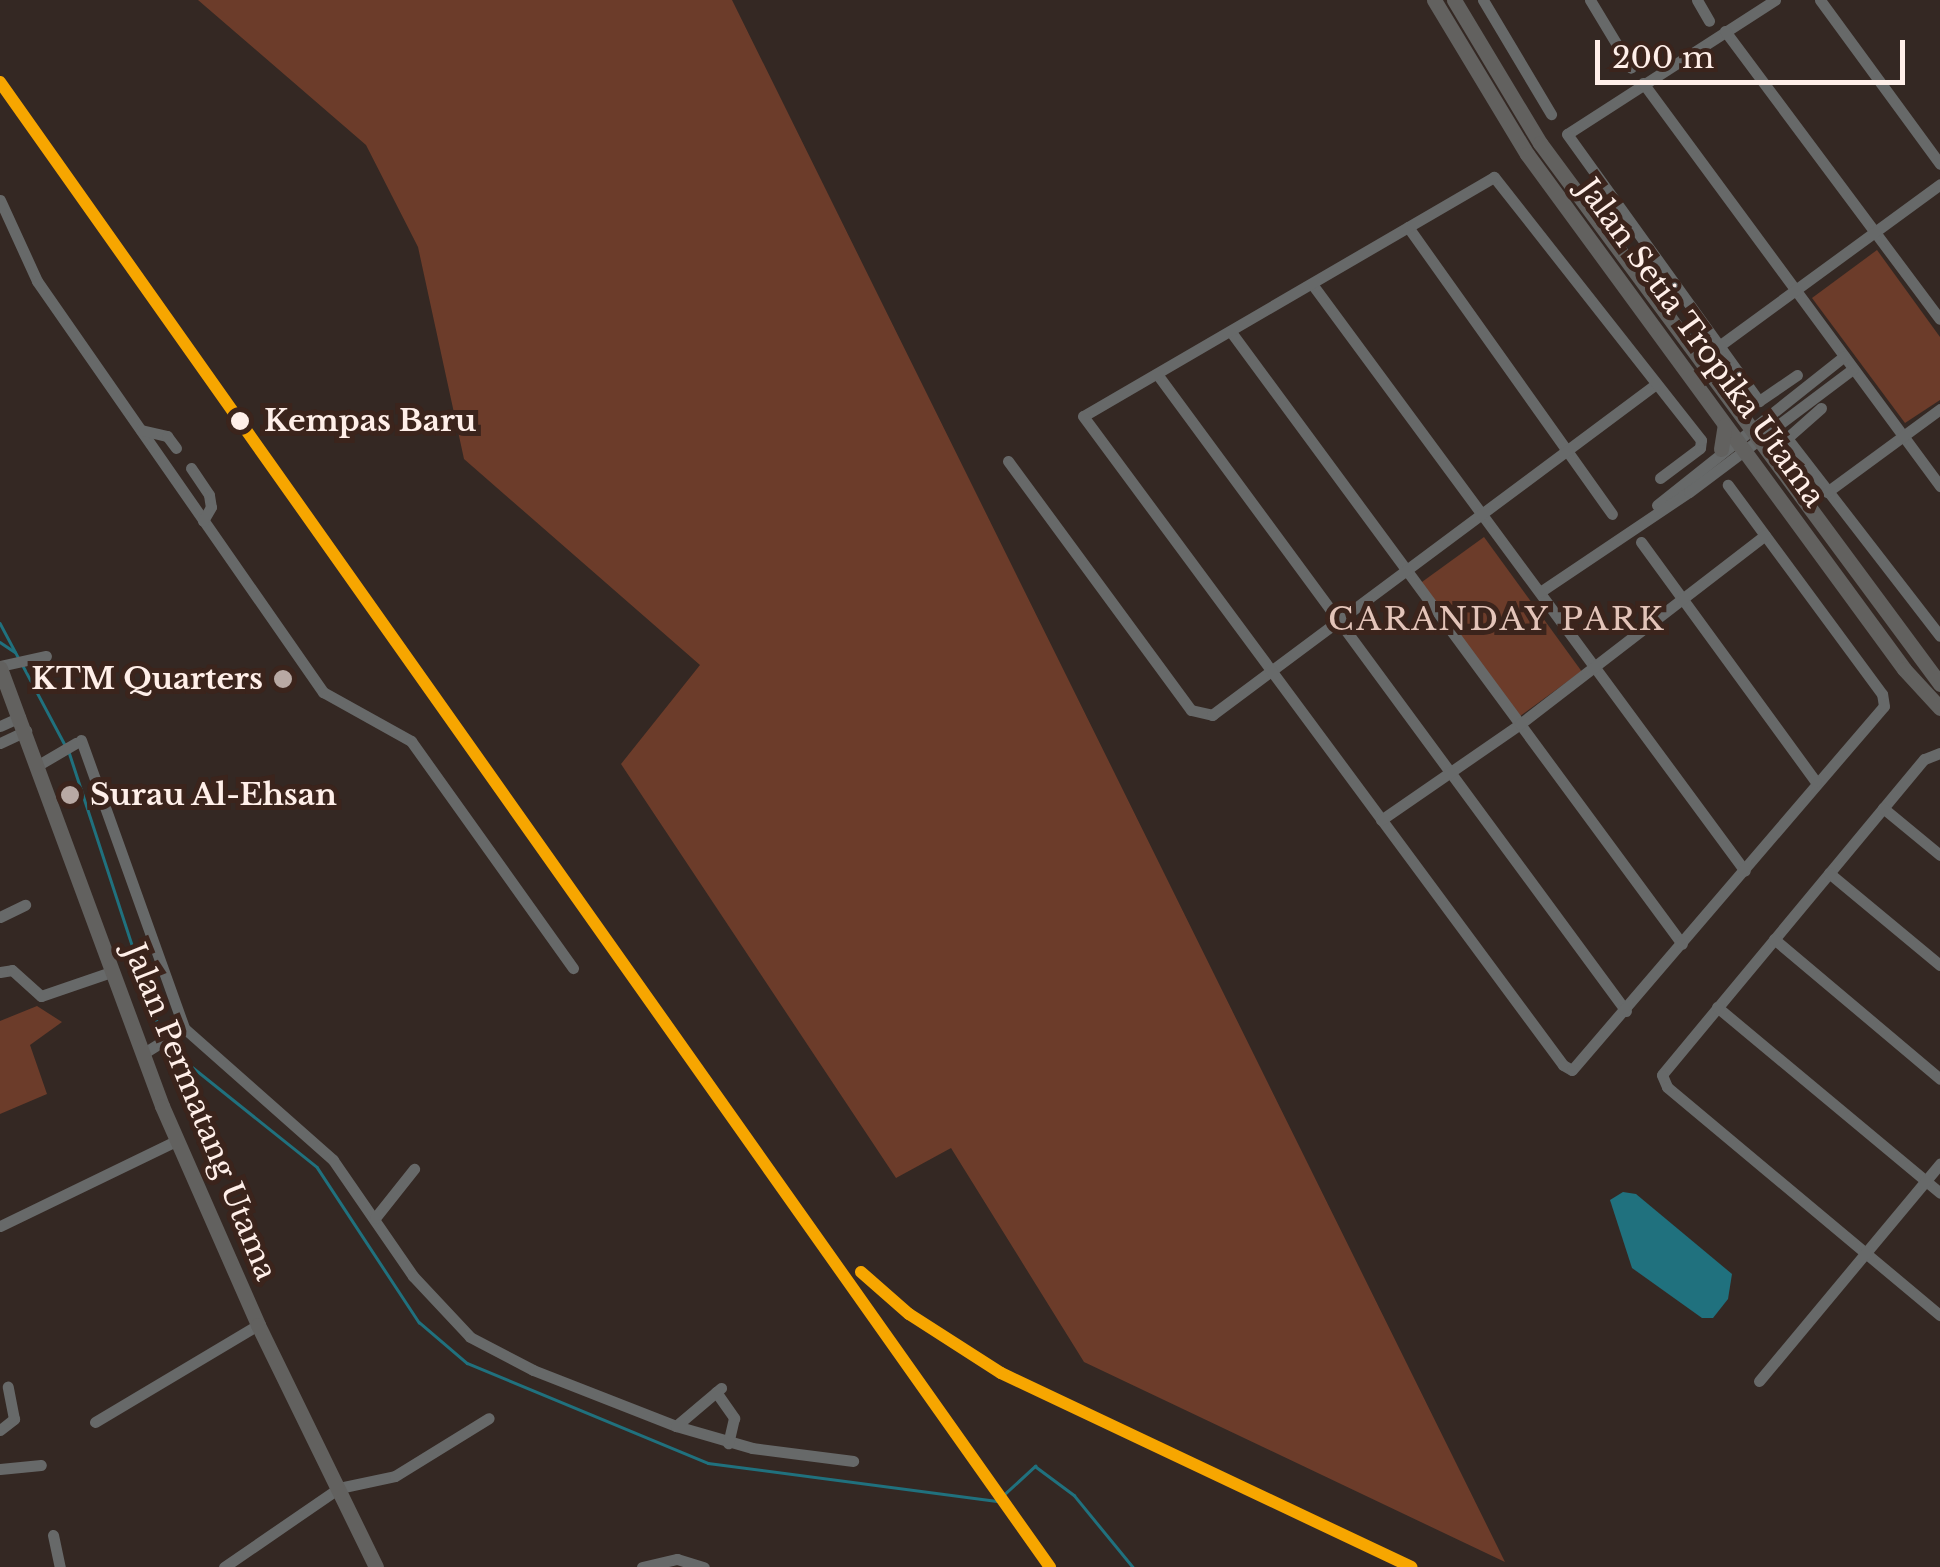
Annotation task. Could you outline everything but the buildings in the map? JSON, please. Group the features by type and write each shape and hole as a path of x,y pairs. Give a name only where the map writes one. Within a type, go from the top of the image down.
{"main road":[{"name":"Jalan Setia Tropika Utama","path":"1434,0 1527,154 1731,445 1758,469 1924,694 1940,708"},
{"name":"Jalan Setia Tropika Utama","path":"1454,0 1540,143 1914,652 1939,680"},
{"path":"1914,652 1940,659"},
{"name":"Jalan Permatang Utama","path":"3,666 112,972 149,1051 178,1140 258,1325 376,1567"},
{"path":"1924,694 1939,680"}],"street":[{"path":"1483,0 1551,114"},
{"path":"1590,0 1631,68"},
{"path":"1697,0 1710,21"},
{"path":"1775,0 1570,127 1567,138 1762,402 1798,375"},
{"path":"1820,0 1940,164"},
{"path":"1725,31 1940,319"},
{"path":"1642,83 1940,486"},
{"path":"1660,478 1702,443 1494,177 1083,416 1562,1066 1580,1066 1884,706 1882,694 1728,485"},
{"path":"1718,346 1940,184"},
{"path":"0,200 37,281 324,692 410,741 573,968"},
{"path":"1408,227 1471,325 1612,514"},
{"path":"1312,284 1481,518 1745,870"},
{"path":"1232,332 1682,944"},
{"path":"1753,432 1787,398 1844,356"},
{"path":"1540,592 1712,467 1731,445 1795,410 1853,369"},
{"path":"1158,374 1626,1011"},
{"path":"1008,461 1200,715 1212,715 1408,573 1656,384"},
{"path":"1787,398 1795,410"},
{"path":"1821,408 1786,436 1936,634"},
{"path":"1828,492 1940,409"},
{"path":"141,430 167,436 176,448"},
{"path":"190,468 209,495 211,508 202,521"},
{"path":"1380,820 1520,724 1766,536"},
{"path":"1640,542 1816,782"},
{"path":"3,666 40,656"},
{"path":"0,726 23,724"},
{"path":"0,742 23,724"},
{"path":"40,764 79,741 182,1030 333,1160 412,1276 470,1337 676,1426 728,1443 854,1461"},
{"path":"1940,753 1924,759 1664,1068 1664,1082 1940,1315"},
{"path":"1884,808 1940,855"},
{"path":"1829,873 1940,965"},
{"path":"0,917 25,905"},
{"path":"1774,939 1940,1078"},
{"path":"0,972 12,970 41,996 112,972"},
{"path":"1717,1007 1940,1193"},
{"path":"149,1051 182,1030"},
{"path":"0,1226 178,1140"},
{"path":"1760,1381 1940,1164"},
{"path":"375,1218 414,1169"},
{"path":"95,1422 258,1325"},
{"path":"0,1430 14,1419 8,1388"},
{"path":"676,1426 718,1390 734,1418 728,1443"},
{"path":"224,1567 338,1488 395,1476 489,1418"},
{"path":"0,1469 41,1465"},
{"path":"53,1536 60,1567"},
{"path":"642,1567 664,1559 704,1567"}],"shaded area":[{"path":"198,0 732,0 1505,1562 1084,1362 951,1148 896,1178 621,764 700,665 464,459 418,247 366,145"},
{"path":"1877,250 1940,337 1940,400 1905,423 1812,298"},
{"name":"CARANDAY PARK","path":"1484,537 1582,671 1518,717 1421,583"},
{"path":"37,1006 62,1022 30,1045 47,1094 0,1114 0,1021"}],"water":[{"path":"1623,1192 1636,1194 1732,1274 1728,1299 1713,1318 1702,1318 1632,1268 1610,1200"}],"waterway":[{"path":"0,623 18,657"},
{"path":"0,642 15,652"},
{"path":"22,664 65,745"},
{"path":"69,752 161,1034"},
{"path":"166,1046 317,1167 419,1322 467,1363 708,1463 997,1501 1035,1466 1074,1495 1133,1567"}],"transit line":[{"path":"0,82 1050,1567"},
{"path":"861,1272 909,1314 1001,1373 1411,1567"}],"place":[{"name":"Kempas Baru","path":"240,421"},
{"name":"KTM Quarters","path":"283,679"},
{"name":"Surau Al-Ehsan","path":"70,795"}],"district":[{"name":"CARANDAY PARK","path":"1497,619"}]}
